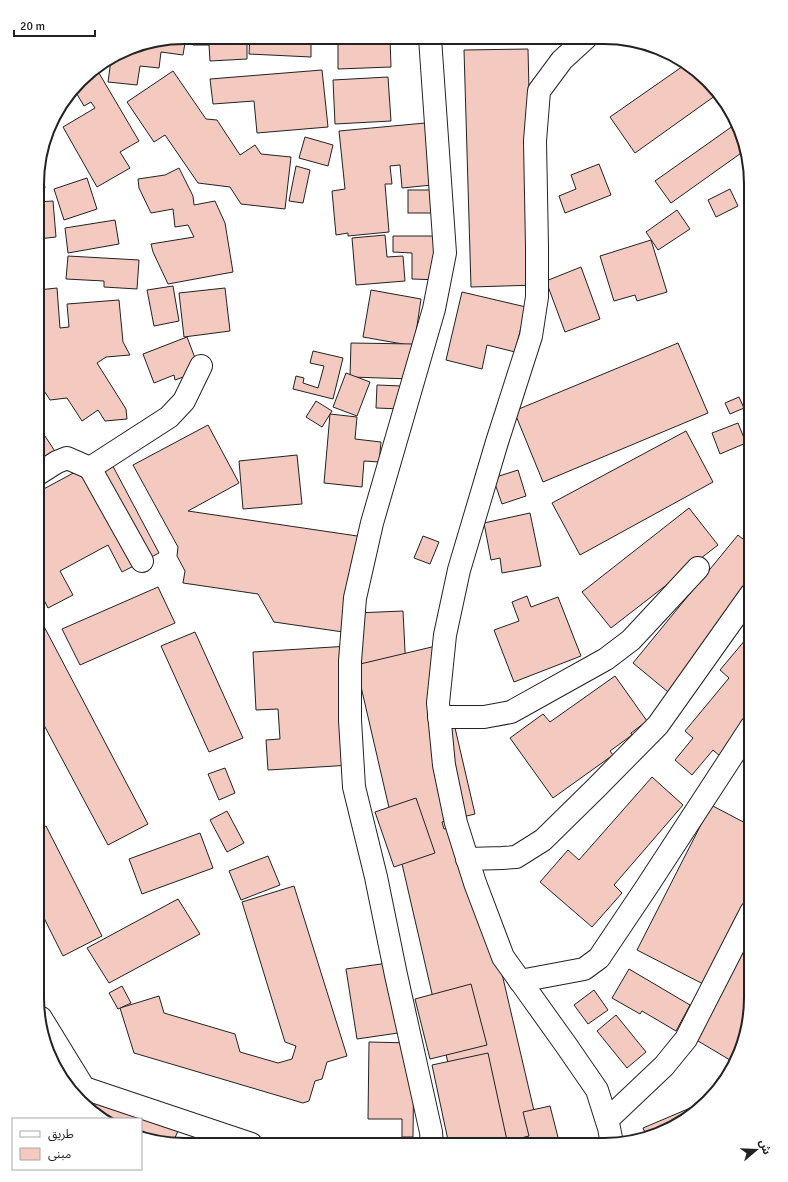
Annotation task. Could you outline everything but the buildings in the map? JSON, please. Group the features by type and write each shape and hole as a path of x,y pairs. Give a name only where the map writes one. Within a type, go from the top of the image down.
{"street":[{"path":"430,44 445,253 434,309 372,523 355,598 350,661 350,720 354,787 376,877 432,1138"},
{"path":"579,44 562,60 539,91 535,141 537,247 536,297 531,336 497,442 459,570 445,635 438,702 444,765 456,823 503,957 597,1090 607,1120 611,1138"},
{"path":"90,468 169,417 184,401 201,366"},
{"path":"44,470 67,458 90,468 142,561"},
{"path":"439,717 484,717 511,712 606,659 631,640 698,568"},
{"path":"468,859 516,857 543,840 658,725 744,604"},
{"path":"520,981 584,969 599,958 744,738"},
{"path":"607,1120 664,1066 686,1039 744,926"},
{"path":"49,1035 84,1088 233,1138"}]}
